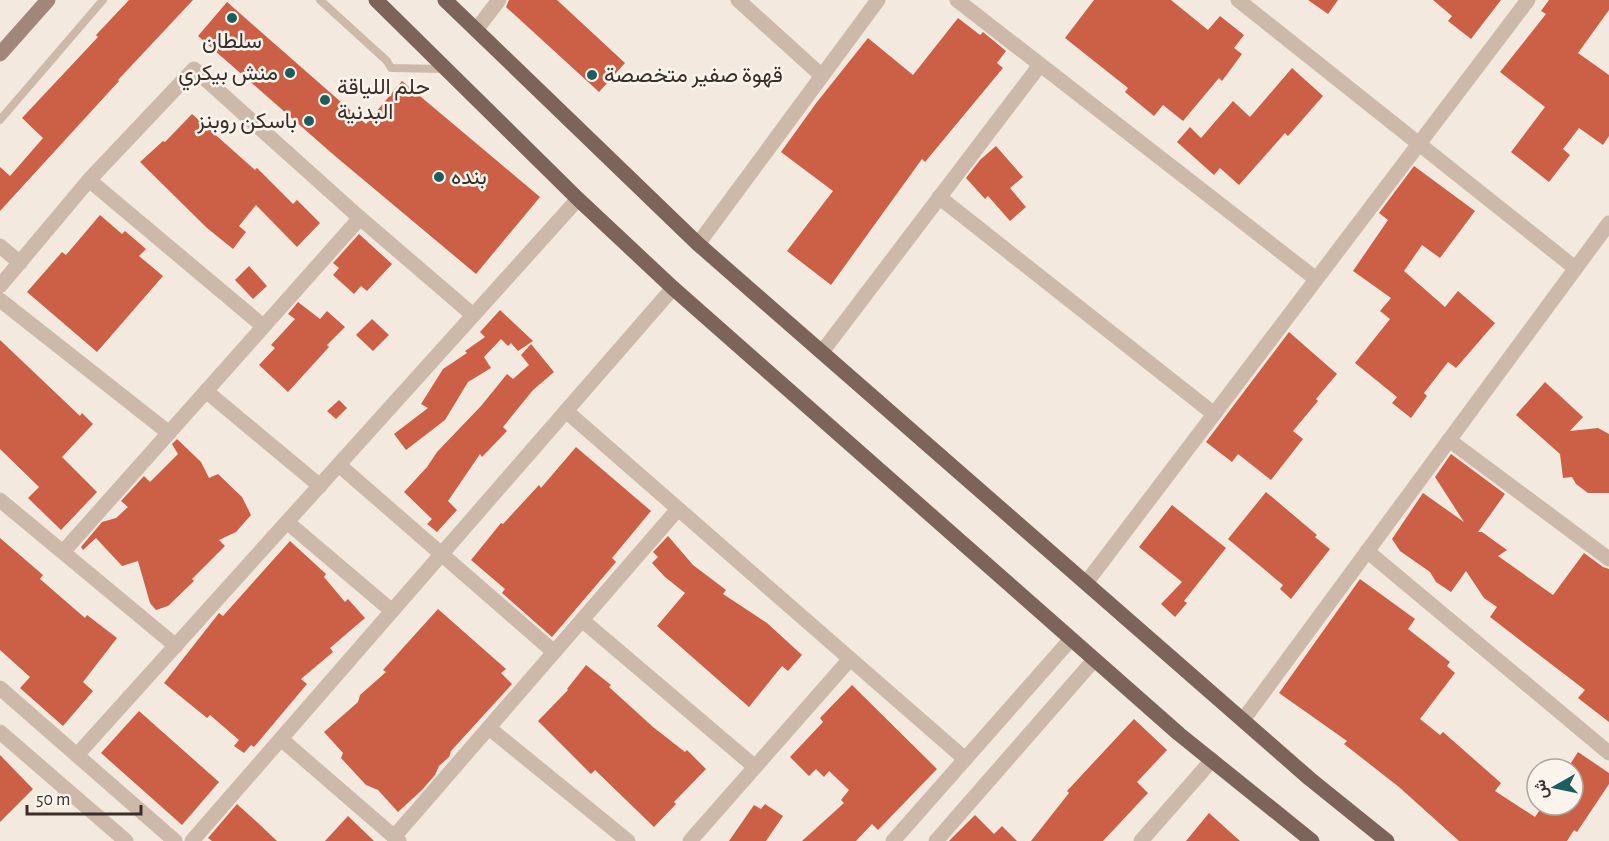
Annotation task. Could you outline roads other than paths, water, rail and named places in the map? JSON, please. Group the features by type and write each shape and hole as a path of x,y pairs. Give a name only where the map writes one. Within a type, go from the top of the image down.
{"main road":[{"path":"376,0 578,199 673,288 1095,660 1212,760 1312,841"},
{"path":"445,0 698,244 1310,779 1387,841"}],"street":[{"path":"0,54 48,0"},
{"path":"476,30 499,0"},
{"path":"738,0 822,76"},
{"path":"698,244 878,0"},
{"path":"957,0 1316,279"},
{"path":"1238,0 1575,268"},
{"path":"1086,583 1528,0"},
{"path":"822,352 1040,65"},
{"path":"0,286 89,180 194,69 360,218 473,315"},
{"path":"89,180 263,326"},
{"path":"939,197 1214,414"},
{"path":"77,755 578,199"},
{"path":"63,552 360,218"},
{"path":"1243,720 1609,223"},
{"path":"0,246 20,263"},
{"path":"192,841 673,288"},
{"path":"0,300 169,433"},
{"path":"206,391 320,486"},
{"path":"567,411 965,759"},
{"path":"1449,440 1609,559"},
{"path":"339,465 554,652"},
{"path":"0,500 176,646"},
{"path":"281,739 397,839 489,728 678,509"},
{"path":"287,522 392,611"},
{"path":"1367,551 1609,753"},
{"path":"582,620 755,767"},
{"path":"893,841 1071,639"},
{"path":"690,841 850,659"},
{"path":"936,841 1095,660"},
{"path":"0,688 175,841"},
{"path":"489,728 628,841"},
{"path":"0,732 126,841"},
{"path":"1141,841 1212,760"}],"lane":[{"path":"0,120 103,0"},
{"path":"320,0 387,61 391,68 446,69"}],"place":[{"name":"سلطان","path":"232,18"},
{"name":"منش بيكري","path":"290,73"},
{"name":"قهوة صفير متخصصة","path":"592,75"},
{"name":"حلم اللياقة البدنية","path":"325,100"},
{"name":"باسكن روبنز","path":"309,121"},
{"name":"بنده","path":"439,177"}]}
